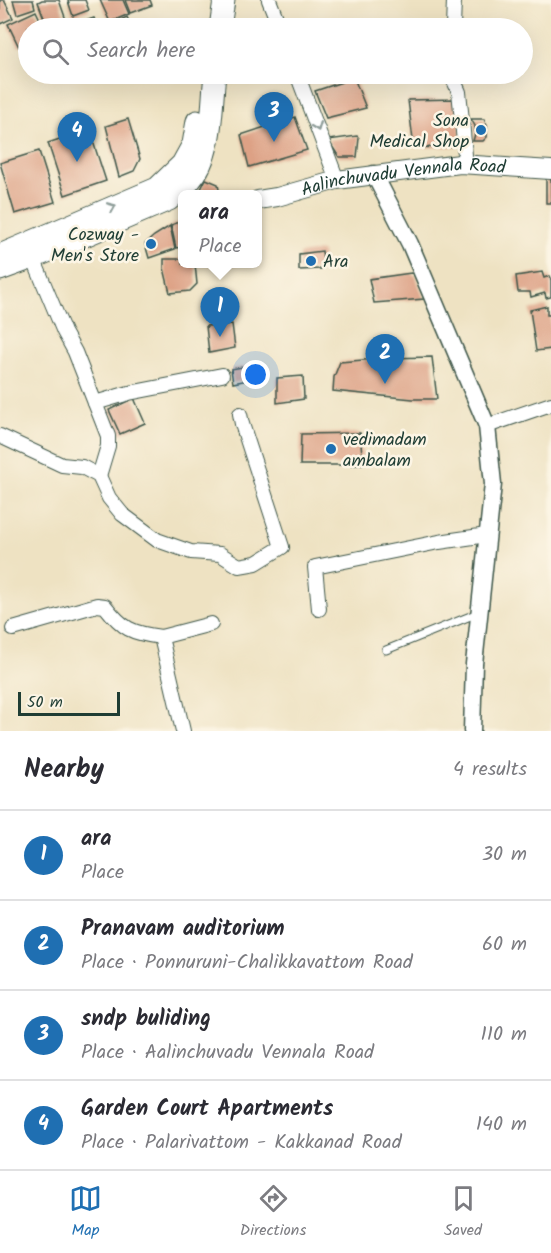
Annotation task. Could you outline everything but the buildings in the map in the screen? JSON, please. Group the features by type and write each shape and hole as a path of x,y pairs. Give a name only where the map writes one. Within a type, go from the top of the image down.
{"main road":[{"path":"209,18 210,0"},
{"path":"221,18 224,0"},
{"path":"0,255 157,188 182,164 193,144 202,84"},
{"path":"185,190 201,164 209,133 214,84"},
{"name":"Aalinchuvadu Vennala Road","path":"262,199 337,180 460,164 551,170"},
{"path":"0,270 176,202"}],"street":[{"path":"269,0 276,18"},
{"path":"453,18 454,0"},
{"path":"301,84 337,180"},
{"path":"455,84 459,92 465,155 460,164"},
{"path":"375,174 410,244 487,426 493,484 469,730"},
{"path":"33,258 64,332 75,352 108,436 108,446 99,476"},
{"path":"95,403 129,393 222,375"},
{"path":"487,426 551,404"},
{"path":"0,436 62,465 82,467 99,476 109,498 122,514 157,540 191,552 220,554 239,566 256,563 282,547 240,414"},
{"path":"319,609 315,567 439,542 487,536"},
{"path":"13,629 98,605 105,606 126,629 137,634 161,637 211,624"},
{"path":"161,637 183,731"}],"lane":[{"path":"386,650 479,612"}],"place":[{"name":"Sona Medical Shop","path":"481,130"},
{"name":"sndp buliding","path":"274,142"},
{"name":"Garden Court Apartments","path":"77,162"},
{"name":"Cozway - Men's Store","path":"151,244"},
{"name":"Ara","path":"311,261"},
{"name":"ara","path":"220,337"},
{"name":"Pranavam auditorium","path":"385,384"},
{"name":"vedimadam ambalam","path":"331,449"}]}
